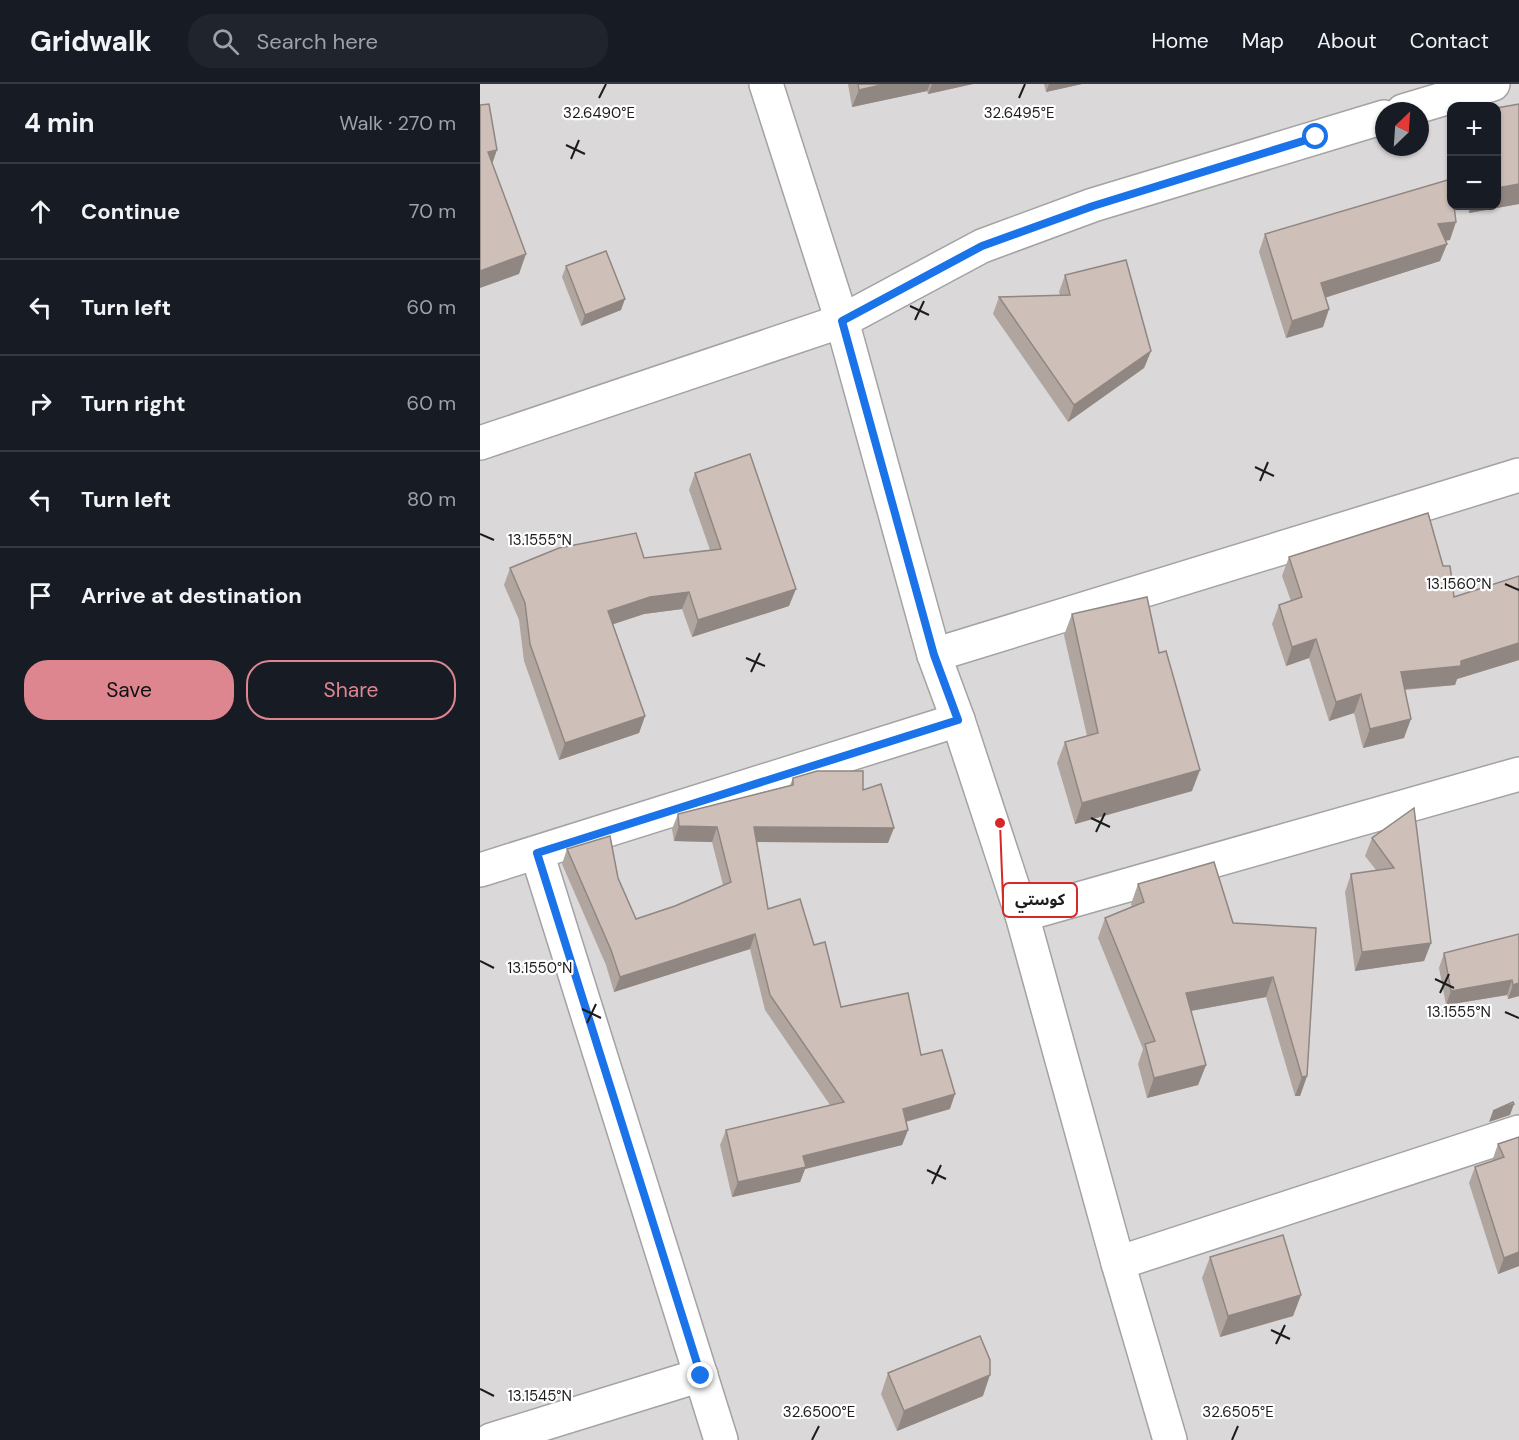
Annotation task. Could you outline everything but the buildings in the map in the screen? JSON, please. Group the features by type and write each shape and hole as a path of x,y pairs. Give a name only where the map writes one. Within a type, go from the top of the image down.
{"street":[{"path":"766,84 842,321 934,655 958,720 1022,915 1118,1263 1170,1440"},
{"path":"1429,103 1493,84"},
{"path":"480,443 842,321 993,242 1093,206 1375,120"},
{"path":"934,655 1519,475"},
{"path":"480,870 958,720"},
{"path":"1022,915 1519,774"},
{"path":"537,853 721,1440"},
{"path":"1118,1263 1519,1132"},
{"path":"491,1440 701,1376"}],"shaded area":[{"path":"480,84 1519,84 1519,1440 480,1440"}],"place":[{"name":"كوستي","path":"1000,823"}],"route":[{"path":"701,1376 537,853 958,720 934,655 842,321 982,246 1093,206 1316,137"}]}
